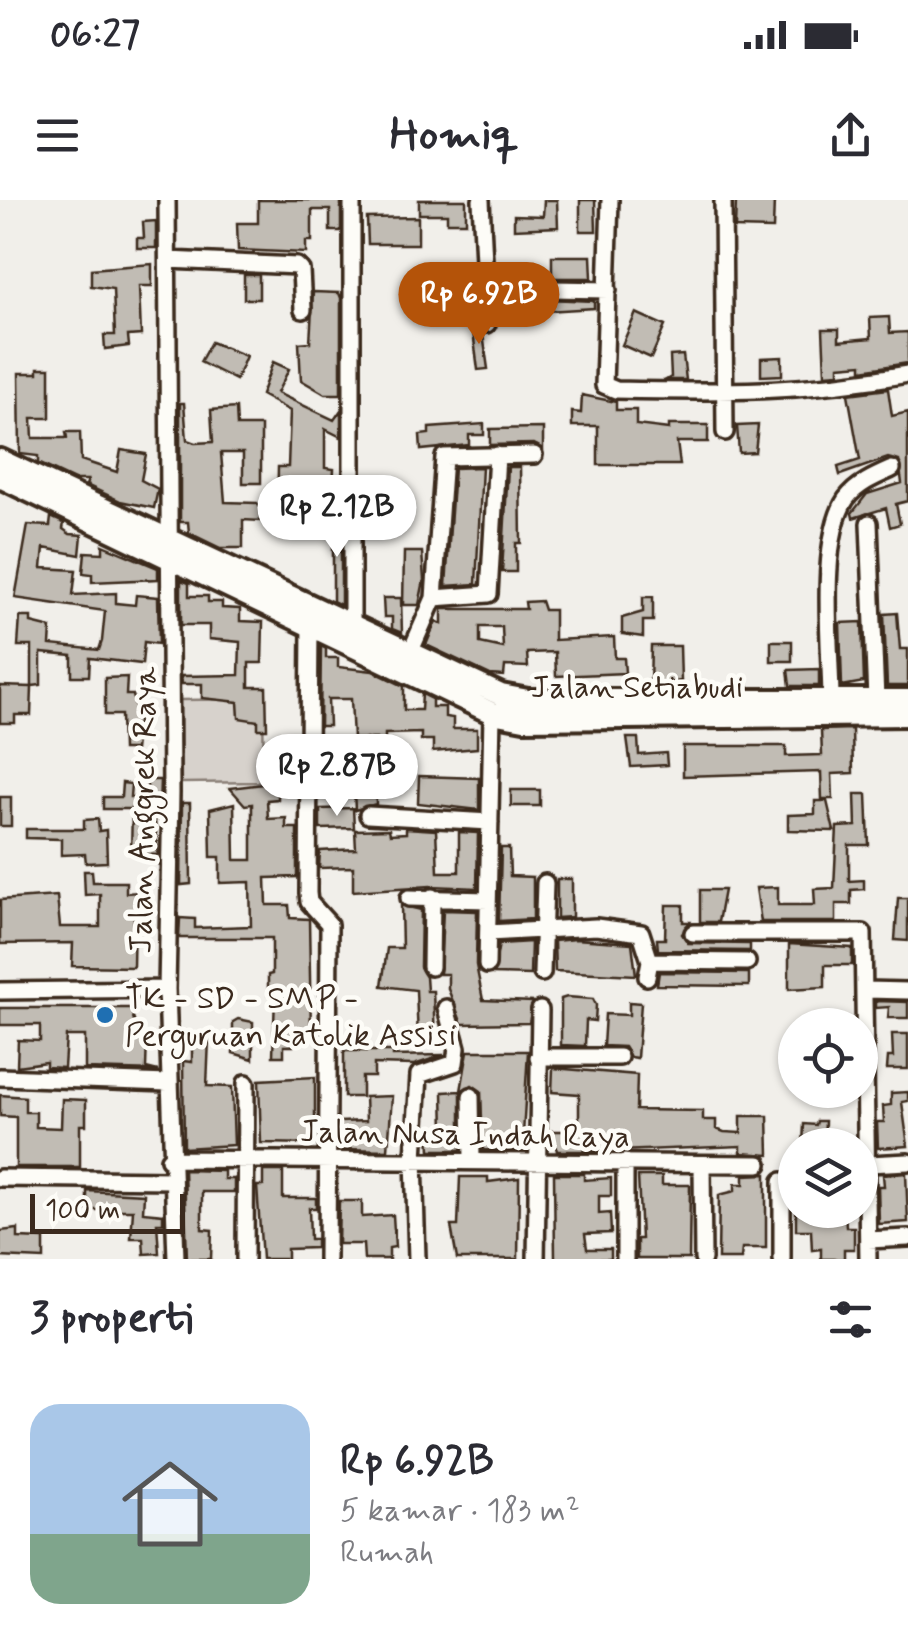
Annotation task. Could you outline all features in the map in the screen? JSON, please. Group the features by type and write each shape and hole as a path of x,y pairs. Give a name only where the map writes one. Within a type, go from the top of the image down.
{"main road":[{"name":"Jalan Setiabudi","path":"0,460 492,713 524,719 908,715"},
{"name":"Jalan Setiabudi","path":"0,476 352,624 492,691 528,700 908,700"}],"street":[{"name":"Jalan Anggrek Raya","path":"167,200 171,547 167,989 176,1259"},
{"path":"352,200 352,624"},
{"path":"482,200 487,324"},
{"path":"610,200 604,385 616,390 724,394 810,389 908,374"},
{"path":"722,200 725,432"},
{"path":"168,260 296,266 301,270 303,310"},
{"path":"552,289 608,290"},
{"path":"434,598 489,594 496,455"},
{"path":"410,653 434,598 444,457 534,456"},
{"path":"831,701 831,584 840,511 857,488 892,469"},
{"path":"869,524 876,700"},
{"path":"310,622 308,893 309,902 329,924 327,1259"},
{"path":"487,965 492,713"},
{"path":"368,815 490,822"},
{"path":"542,973 545,883"},
{"path":"431,968 432,897"},
{"path":"409,898 488,900"},
{"path":"488,933 596,927 641,933 648,969 747,962"},
{"path":"692,933 863,933 868,1128"},
{"path":"0,991 167,989"},
{"path":"866,990 908,991"},
{"path":"417,1259 414,1158 419,1075 450,1068 456,1059 446,1008"},
{"path":"536,1259 540,1010"},
{"path":"538,1057 620,1056"},
{"path":"0,1077 168,1082"},
{"path":"245,1259 246,1083"},
{"path":"471,1096 472,1158"},
{"name":"Jalan Nusa Indah Raya","path":"170,1159 472,1158 702,1166 759,1164"},
{"path":"625,1162 625,1259"},
{"path":"878,1164 908,1162"},
{"path":"702,1166 703,1259"},
{"path":"0,1178 171,1180"},
{"path":"782,1228 782,1259"},
{"path":"868,1228 868,1259"},
{"path":"868,1240 908,1238"}],"shaded area":[{"path":"263,699 264,782 181,783 180,700"}],"building":[{"path":"258,200 341,200 341,231 330,231 330,210 312,210 312,241 306,241 306,253 238,250 237,223 258,223"},
{"path":"419,200 466,200 466,222 447,222 447,214 419,214"},
{"path":"544,200 557,200 558,227 514,229 514,215 543,216"},
{"path":"580,200 595,200 596,231 580,231"},
{"path":"736,200 774,200 773,229 735,228"},
{"path":"418,217 418,244 368,244 367,218"},
{"path":"156,221 156,248 137,248 137,238 144,238 143,222"},
{"path":"552,256 591,256 592,278 552,278 542,283 542,273 552,273"},
{"path":"152,264 152,286 139,286 141,335 128,336 129,346 105,349 104,335 115,335 113,289 91,286 91,269"},
{"path":"244,275 259,275 259,299 244,299"},
{"path":"313,292 339,293 341,298 341,394 325,394 301,380 299,343 310,342"},
{"path":"547,299 594,301 594,308 547,311"},
{"path":"636,313 665,326 651,358 622,345"},
{"path":"471,316 475,316 477,329 483,334 488,369 478,370"},
{"path":"889,317 890,333 908,332 908,363 862,370 862,364 839,366 839,373 825,374 823,329 839,329 839,341 871,338 870,318"},
{"path":"211,342 246,356 236,380 200,362"},
{"path":"683,355 686,380 666,380 671,377 670,356"},
{"path":"782,357 782,375 761,376 761,358"},
{"path":"273,362 289,369 277,393 334,420 341,410 341,437 325,429 325,468 334,469 331,519 277,516 278,467 288,467 290,411 261,395"},
{"path":"38,368 50,368 50,418 32,418 33,438 67,438 66,432 80,432 81,460 117,472 121,450 146,454 141,480 158,489 154,508 120,501 86,485 88,480 74,480 38,463 38,456 20,454 19,373 38,373"},
{"path":"888,389 892,416 908,412 908,501 896,504 900,524 890,527 886,508 853,518 852,513 867,494 902,483 899,461 888,458 840,475 838,467 860,460 848,394"},
{"path":"582,395 616,402 616,410 636,410 636,425 669,429 669,425 708,425 708,442 677,442 680,465 598,465 598,426 572,426 572,412 581,413"},
{"path":"180,403 184,403 187,440 195,443 213,442 211,410 236,408 237,426 261,426 261,483 243,483 243,453 221,453 225,502 257,503 261,509 261,521 243,520 243,548 220,548 189,533 188,522 180,522"},
{"path":"484,424 484,435 469,435 469,445 421,450 420,435 429,434 429,428"},
{"path":"758,425 755,452 739,453 737,426"},
{"path":"543,428 543,449 534,444 490,445 490,429"},
{"path":"482,467 476,584 446,586 454,468"},
{"path":"508,467 520,467 521,543 516,543 516,572 502,572"},
{"path":"333,516 341,516 341,605 333,601"},
{"path":"51,517 64,523 63,529 70,534 82,535 80,555 44,548 42,568 76,570 73,595 116,593 116,603 135,605 136,595 158,597 159,644 144,642 142,664 90,658 89,676 72,676 72,656 41,653 41,685 32,686 32,646 18,646 20,617 31,617 31,623 51,628 50,645 99,650 102,641 105,611 15,598 28,525 50,526"},
{"path":"103,545 158,568 158,579 92,582 92,574 83,573 85,552 103,553"},
{"path":"404,552 422,552 424,580 419,605 403,605"},
{"path":"181,580 189,583 189,596 208,596 208,602 222,602 222,608 240,609 240,621 263,622 262,663 249,663 249,687 266,687 267,729 258,729 258,721 239,718 238,702 202,698 202,684 182,684 181,676 239,675 240,642 209,639 209,625 181,625"},
{"path":"643,597 653,597 653,621 643,621 643,637 622,634 622,618 643,612"},
{"path":"383,598 401,598 402,633 392,629 392,617 384,617"},
{"path":"541,601 544,610 554,610 554,640 614,637 615,658 624,658 625,673 556,676 555,652 527,653 528,667 505,666 504,676 490,675 426,645 436,621 442,624 442,609 526,609 525,602","holes":["480,627 502,627 503,648 480,643"]},
{"path":"897,613 900,649 908,649 908,686 887,686 884,614"},
{"path":"862,622 864,682 842,686 840,623"},
{"path":"771,641 792,641 792,661 771,661"},
{"path":"321,646 326,649 326,658 338,658 338,667 373,671 404,686 404,710 421,710 422,694 432,699 432,707 445,707 445,717 453,718 453,729 477,729 477,748 433,752 433,740 421,740 421,733 385,734 385,747 376,747 376,739 353,739 351,699 328,699 329,726 320,726"},
{"path":"651,646 680,646 681,681 650,686"},
{"path":"819,669 819,686 790,686 788,670"},
{"path":"127,677 126,695 133,695 138,722 135,750 122,750 121,715 105,715 105,678"},
{"path":"0,686 32,687 31,715 15,715 15,723 0,723"},
{"path":"852,729 853,773 832,774 833,799 822,799 821,772 683,776 683,746 786,746 786,756 822,755 821,730"},
{"path":"627,738 638,738 639,755 666,753 667,765 631,767"},
{"path":"331,757 344,757 345,775 375,777 376,804 355,810 354,790 320,791 320,775 332,775"},
{"path":"419,776 479,778 479,810 418,803"},
{"path":"147,780 160,780 159,809 154,809 158,855 131,854 132,809 103,809 103,797 121,797 122,783 131,784 130,797 147,797"},
{"path":"295,780 295,789 278,789 278,799 267,800 268,819 286,818 286,828 297,828 297,877 266,878 267,905 289,905 290,918 309,919 311,1034 293,1033 293,1046 284,1046 284,1056 273,1056 275,995 268,995 272,938 179,938 180,918 195,919 195,928 251,926 250,882 220,883 220,857 211,857 210,809 234,803 235,860 252,860 252,804 245,805 230,788"},
{"path":"511,790 540,790 540,806 511,806"},
{"path":"855,794 867,794 869,845 849,845 849,881 864,880 864,889 851,890 851,904 836,904 836,922 761,922 756,888 778,887 778,905 815,905 814,889 834,888 837,827 856,826"},
{"path":"0,797 11,797 11,826 0,826"},
{"path":"815,801 827,801 834,831 788,830 788,815 815,814"},
{"path":"182,803 190,803 191,884 181,885"},
{"path":"353,808 354,828 320,829 320,809"},
{"path":"98,819 99,831 106,830 107,862 86,863 85,854 61,855 61,839 26,838 26,829 84,829 84,820"},
{"path":"406,828 436,830 438,872 459,872 459,832 478,833 477,888 431,886 353,891 353,867 319,868 320,851 356,849 355,830 389,829 390,834 406,833"},
{"path":"501,848 509,848 510,876 533,877 533,919 499,921"},
{"path":"84,871 92,871 93,882 126,882 126,893 139,892 140,915 134,915 133,967 72,966 73,943 0,944 0,900 57,896 60,927 100,927 100,894 85,895"},
{"path":"557,879 572,879 572,917 557,918"},
{"path":"700,890 724,890 718,922 700,922"},
{"path":"898,898 908,898 908,941 895,940"},
{"path":"401,905 421,910 420,967 427,991 433,991 435,1039 418,1039 416,990 382,986 387,948 402,948"},
{"path":"666,905 683,905 683,922 690,922 682,934 688,943 750,944 750,951 658,950 657,939 665,939"},
{"path":"443,910 477,911 476,965 483,1000 533,1002 529,1023 462,1024 448,989 448,974 440,974"},
{"path":"554,941 632,943 636,975 555,971"},
{"path":"531,942 530,975 493,974 499,944"},
{"path":"789,944 852,948 852,965 825,965 825,987 789,989"},
{"path":"659,972 749,973 749,986 657,985"},
{"path":"561,999 593,999 596,1005 595,1021 586,1020 585,1046 561,1045"},
{"path":"876,1001 908,1002 908,1018 888,1018 889,1007 876,1008"},
{"path":"629,1002 641,1003 637,1058 630,1057 624,1047 603,1046 605,1014 629,1015"},
{"path":"0,1008 131,1008 138,1038 147,1038 146,1068 158,1071 85,1069 85,1036 66,1036 64,1068 46,1067 46,1062 17,1066 18,1040 40,1041 40,1025 0,1025"},
{"path":"233,1022 253,1022 253,1059 233,1053"},
{"path":"892,1034 908,1034 908,1069 887,1069 888,1057 893,1057"},
{"path":"192,1039 209,1039 207,1086 232,1087 234,1145 184,1148 183,1061 192,1062"},
{"path":"344,1051 393,1051 393,1056 444,1055 414,1065 374,1064 374,1077 362,1077 362,1097 344,1097"},
{"path":"468,1051 528,1051 522,1151 483,1150 481,1091 472,1085 461,1091"},
{"path":"553,1068 637,1075 636,1110 703,1111 703,1120 716,1120 716,1129 724,1132 741,1133 741,1116 768,1116 769,1155 741,1153 741,1146 619,1151 619,1138 601,1138 601,1151 557,1151 552,1131 579,1131 579,1094 552,1092"},
{"path":"315,1077 315,1144 261,1143 259,1080"},
{"path":"461,1091 461,1150 430,1150 429,1132 444,1131 443,1092"},
{"path":"908,1092 908,1101 902,1102 908,1146 878,1148 877,1122 884,1122 883,1106 891,1105 891,1093"},
{"path":"0,1095 25,1097 25,1112 36,1112 36,1127 61,1128 62,1099 86,1100 86,1125 80,1125 80,1167 16,1167 16,1117 0,1116"},
{"path":"392,1096 388,1150 342,1149 339,1122 366,1121 365,1097"},
{"path":"817,1121 825,1121 825,1128 804,1128 804,1124 816,1125"},
{"path":"184,1170 224,1171 224,1179 234,1179 234,1192 202,1192 202,1229 212,1230 211,1259 187,1259"},
{"path":"263,1171 283,1171 283,1198 316,1198 316,1208 309,1208 310,1239 316,1239 316,1248 287,1249 287,1259 262,1259 257,1186 263,1186"},
{"path":"906,1173 908,1222 879,1224 878,1186 884,1186 883,1175"},
{"path":"554,1174 584,1174 584,1180 611,1178 611,1196 599,1196 599,1214 610,1213 611,1233 585,1234 587,1249 611,1249 611,1259 555,1259"},
{"path":"766,1174 766,1248 742,1248 741,1259 718,1259 719,1195 735,1191 735,1184 744,1184 744,1175"},
{"path":"638,1176 662,1176 662,1185 690,1185 689,1259 637,1259 637,1239 641,1239"},
{"path":"460,1177 488,1177 488,1182 519,1178 518,1259 457,1259 451,1226 458,1226"},
{"path":"87,1191 144,1194 143,1212 163,1214 163,1223 157,1223 159,1253 144,1254 143,1238 131,1238 133,1210 87,1210"},
{"path":"339,1201 362,1201 362,1217 393,1215 395,1247 389,1248 389,1259 364,1259 363,1244 338,1244"},
{"path":"854,1228 854,1249 844,1249 844,1259 821,1259 821,1249 812,1250 811,1230 796,1230"},
{"path":"18,1229 18,1238 44,1239 44,1259 0,1257 0,1231"}],"place":[{"name":"TK - SD - SMP - Perguruan Katolik Assisi","path":"105,1015"}]}
